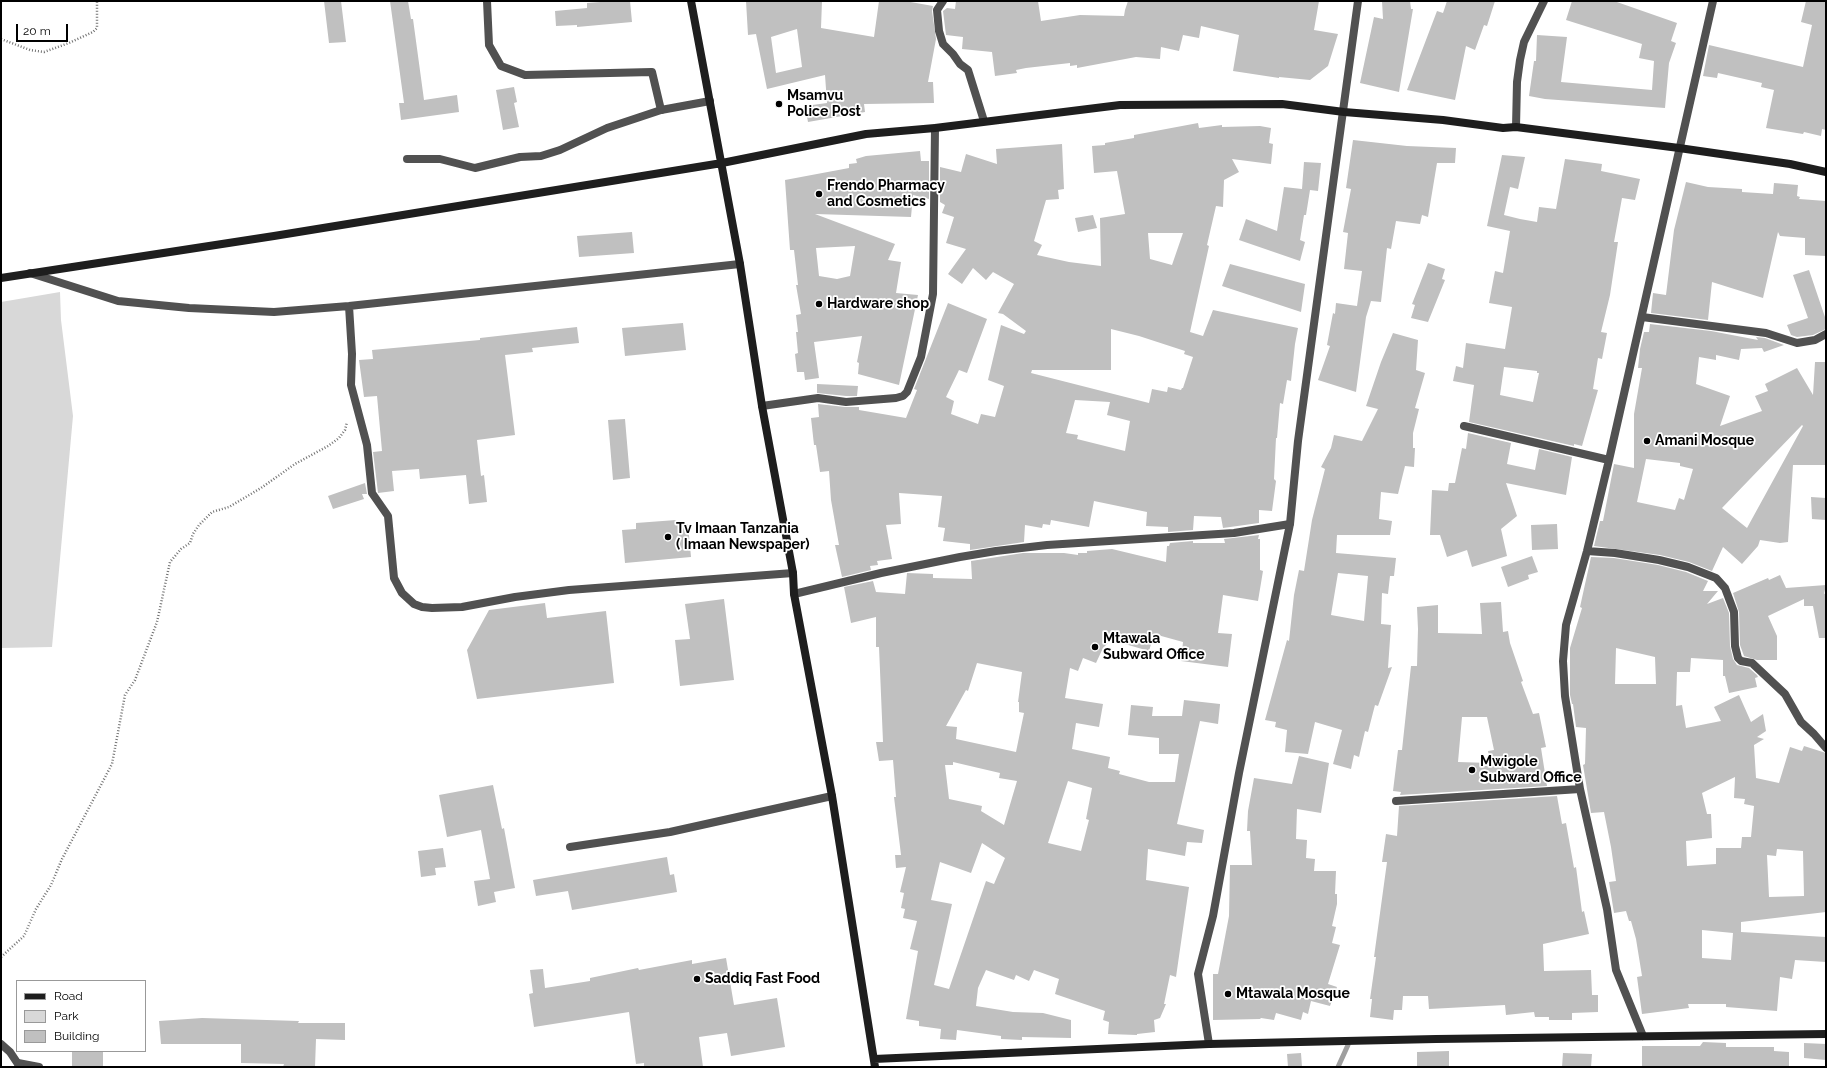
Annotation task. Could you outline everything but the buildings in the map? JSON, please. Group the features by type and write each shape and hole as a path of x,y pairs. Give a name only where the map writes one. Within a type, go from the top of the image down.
{"street":[{"path":"487,1 489,45 501,66 526,75 652,72 661,110"},
{"path":"691,1 740,264 762,406 793,573 794,594 832,796 875,1063 1209,1044 1436,1039 1826,1034"},
{"path":"943,1 937,10 939,31 943,44 960,64 968,70 984,121"},
{"path":"1209,1044 1198,974 1213,916 1239,773 1290,524 1298,441 1358,1"},
{"path":"1516,127 1517,82 1520,60 1524,42 1544,1"},
{"path":"1643,1036 1616,970 1607,909 1580,789 1565,696 1563,661 1566,625 1587,551 1609,460 1713,1"},
{"path":"407,159 440,159 475,168 520,157 541,156 560,150 607,128 661,110 710,101"},
{"path":"1,278 274,236 722,163 866,134 934,128 1127,105 1282,104 1344,112 1442,120 1502,128 1516,127 1790,164 1826,172"},
{"path":"762,406 818,398 846,402 896,398 903,396 906,392 920,357 933,294 934,128"},
{"path":"30,273 118,301 157,306 274,312 349,306 740,264"},
{"path":"349,306 352,354 351,385 367,445 372,493 388,516 394,578 402,593 408,599 422,607 462,607 515,597 569,590 793,573"},
{"path":"1642,317 1766,333 1797,343 1815,340 1826,334"},
{"path":"1464,426 1609,460"},
{"path":"794,594 895,570 996,551 1047,545 1234,533 1290,524"},
{"path":"1587,551 1615,553 1659,560 1688,567 1716,578 1725,588 1734,612 1735,646 1738,658 1741,661 1752,663 1785,694 1801,722 1826,748"},
{"path":"1396,800 1580,789"},
{"path":"570,847 670,832 832,796"},
{"path":"1,1044 10,1052 19,1065 39,1067"}],"path":[{"path":"1,39 30,50 44,52 69,43 93,32 97,28 97,1"},
{"path":"1,957 24,936 36,909 51,886 62,859 112,764 125,695 135,680 157,622 170,562 181,549 190,543 193,534 212,512 222,510 260,488 295,464 310,457 339,438 345,430 348,410 355,400"}],"green space":[{"path":"60,292 61,320 73,416 52,647 1,648 1,302"}],"waterway":[{"path":"1338,1067 1348,1045"}],"place":[{"name":"Msamvu Police Post","path":"779,104"},
{"name":"Frendo Pharmacy and Cosmetics","path":"819,194"},
{"name":"Hardware shop","path":"819,304"},
{"name":"Amani Mosque","path":"1647,441"},
{"name":"Tv Imaan Tanzania ( Imaan Newspaper)","path":"668,537"},
{"name":"Mtawala Subward Office","path":"1095,647"},
{"name":"Mwigole Subward Office","path":"1472,770"},
{"name":"Saddiq Fast Food","path":"697,979"},
{"name":"Mtawala Mosque","path":"1228,994"}]}
